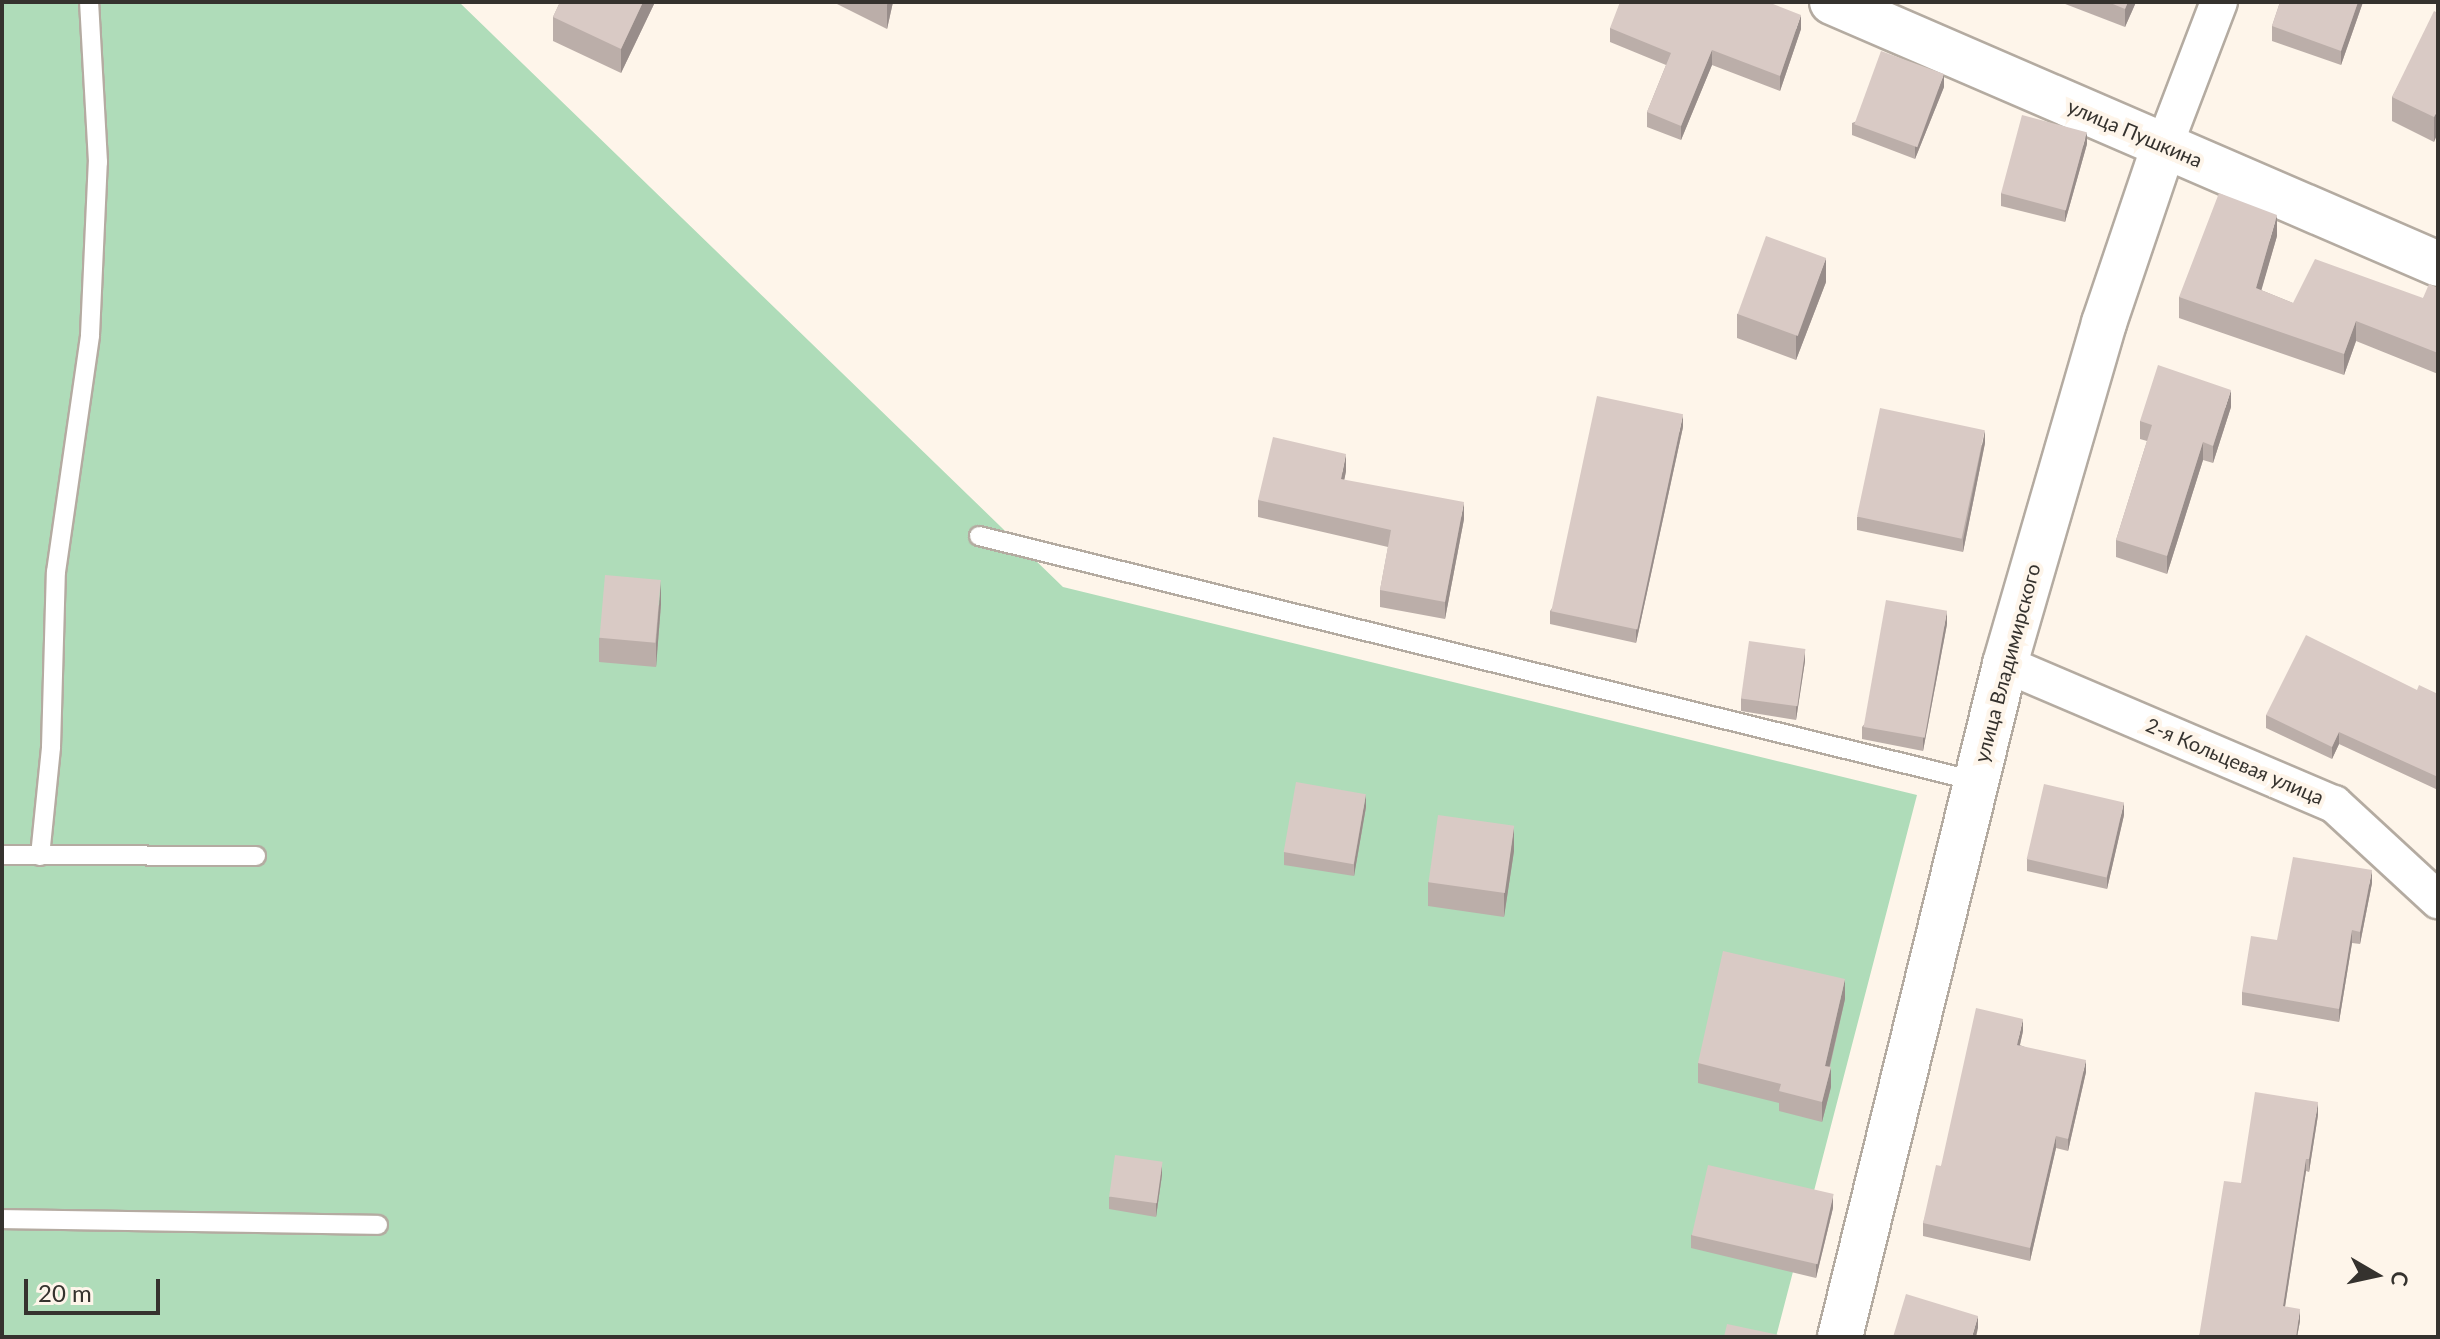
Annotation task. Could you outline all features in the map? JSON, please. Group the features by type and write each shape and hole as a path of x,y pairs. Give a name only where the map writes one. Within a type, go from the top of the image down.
{"street":[{"name":"улица Пушкина","path":"1832,2 2438,264"},
{"name":"улица Владимирского","path":"1840,1337 2005,664 2104,323 2164,146 2219,2"},
{"name":"2-я Кольцевая улица","path":"2005,664 2334,804 2438,900"}],"lane":[{"path":"40,856 51,747 56,572 90,335 98,162 89,2"},
{"path":"979,536 1976,781"},
{"path":"2,855 256,856"},
{"path":"2,1219 378,1225"}],"green space":[{"path":"2,2 459,2 1063,587 1917,795 1776,1337 2,1337"}],"building":[{"path":"560,2 643,2 621,49 553,17"},
{"path":"1620,2 1768,2 1801,15 1780,76 1712,50 1681,126 1647,112 1671,53 1610,28"},
{"path":"2108,2 2128,2 2125,9"},
{"path":"2280,2 2358,2 2341,51 2272,26"},
{"path":"2434,11 2438,13 2438,109 2434,117 2392,97"},
{"path":"1881,51 1944,74 1917,147 1854,124"},
{"path":"2022,115 2087,132 2066,211 2001,193"},
{"path":"2219,193 2277,215 2256,288 2293,303 2315,259 2423,298 2429,284 2438,288 2438,353 2356,321 2344,354 2179,297"},
{"path":"1766,236 1826,258 1798,336 1738,314"},
{"path":"3,273 4,307 2,307"},
{"path":"2158,365 2231,390 2213,446 2203,442 2167,556 2116,540 2152,425 2140,421"},
{"path":"1597,396 1683,414 1637,629 1551,611"},
{"path":"1880,408 1985,430 1962,539 1857,517"},
{"path":"1273,437 1346,454 1341,479 1464,502 1445,602 1380,590 1391,530 1258,500"},
{"path":"605,575 661,580 655,643 600,638"},
{"path":"1886,600 1947,611 1925,738 1864,727"},
{"path":"2306,635 2417,690 2419,685 2438,694 2438,777 2339,732 2332,747 2266,715"},
{"path":"1749,641 1805,649 1797,706 1741,698"},
{"path":"1296,782 1366,794 1354,864 1284,852"},
{"path":"2044,784 2124,802 2107,877 2027,859"},
{"path":"1438,815 1514,826 1505,893 1429,882"},
{"path":"2293,857 2372,870 2360,932 2352,930 2339,1009 2242,992 2251,936 2277,940"},
{"path":"1723,951 1845,979 1825,1066 1831,1067 1822,1102 1779,1091 1781,1084 1698,1063"},
{"path":"1976,1008 2023,1019 2017,1045 2086,1060 2068,1139 2056,1136 2030,1248 1923,1223 1936,1165 1941,1166"},
{"path":"2255,1092 2318,1102 2283,1306 2300,1309 2296,1337 2199,1337 2224,1181 2241,1183"},
{"path":"1115,1155 1163,1162 1157,1203 1109,1197"},
{"path":"1708,1165 1834,1194 1817,1264 1692,1235"},
{"path":"1906,1294 1978,1316 1972,1337 1893,1337"},
{"path":"1727,1324 1783,1336 1783,1337 1724,1337"}]}
